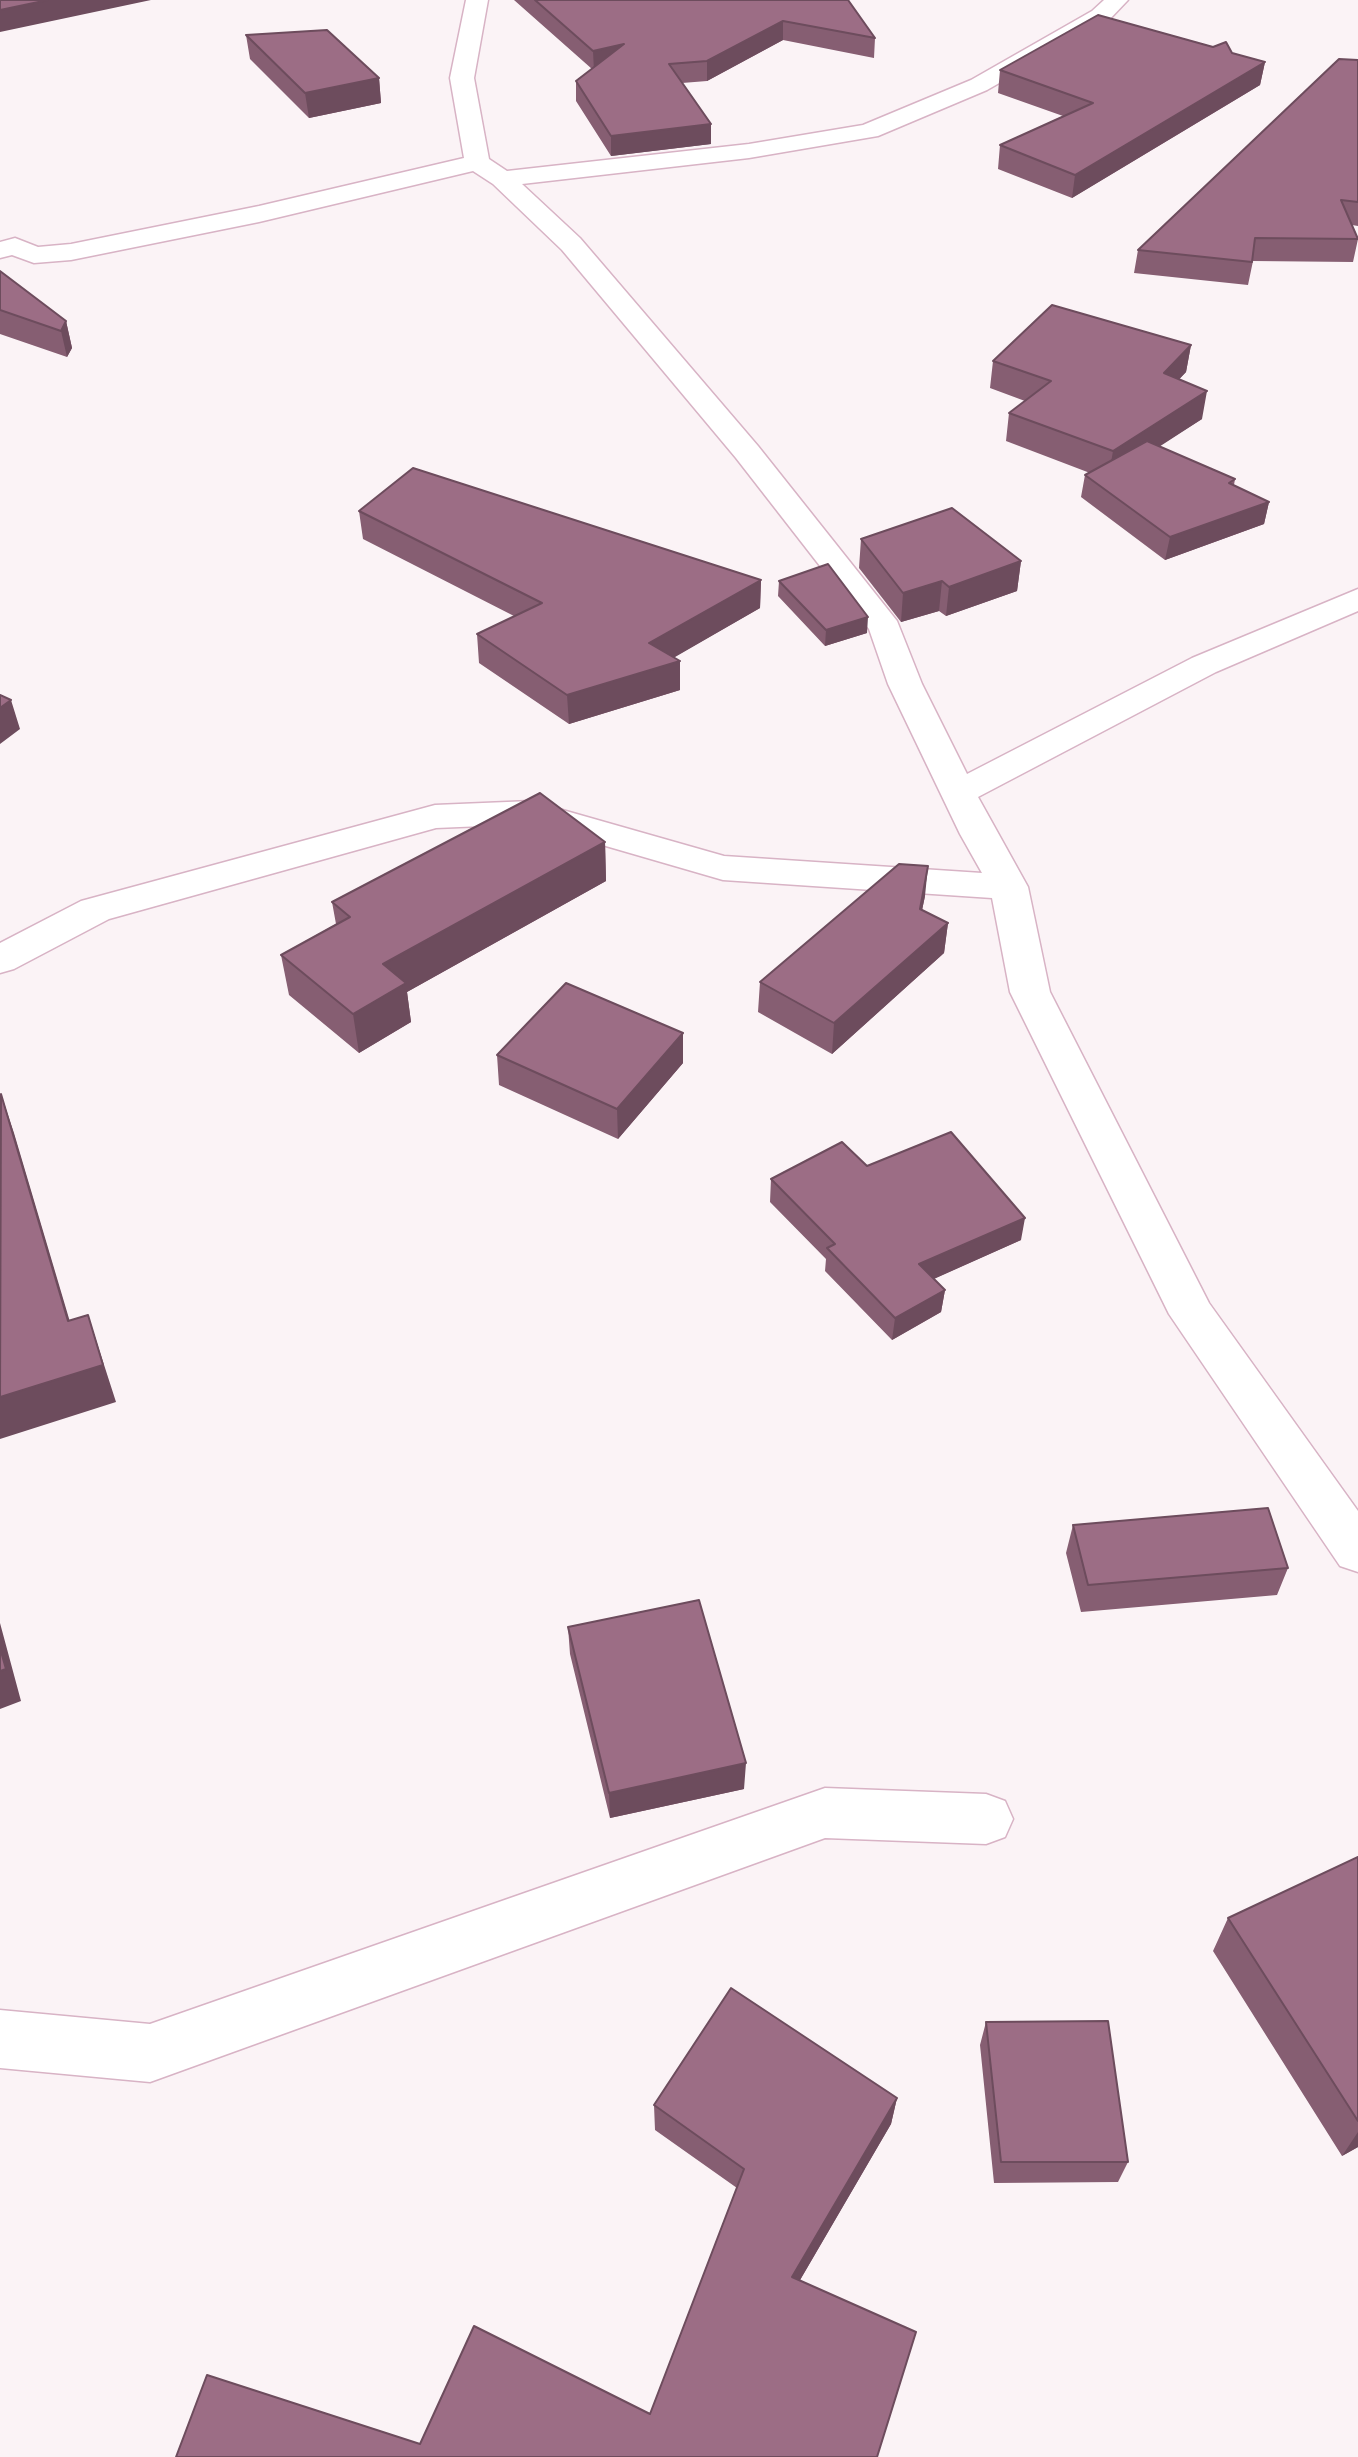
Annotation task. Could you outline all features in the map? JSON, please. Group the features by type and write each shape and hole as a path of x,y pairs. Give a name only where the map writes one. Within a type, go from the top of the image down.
{"street":[{"path":"477,0 462,78 490,171 571,244 747,452 885,628 905,684 958,793 1009,887 1030,992 1192,1314 1358,1551"},
{"path":"5,245 34,255 71,252 490,171 749,151 869,131 979,85 1100,16 1117,0"},
{"path":"958,793 1204,665 1358,599"},
{"path":"0,960 95,910 435,817 531,812 723,868 1009,887"},
{"path":"0,2039 150,2053 825,1813 986,1819"}],"building":[{"path":"0,0 48,0 0,10"},
{"path":"535,0 848,0 875,38 783,21 707,61 669,64 711,124 611,136 576,81 624,44 593,51"},
{"path":"1098,15 1213,47 1226,42 1232,53 1265,62 1075,175 1000,145 1093,103 1000,70"},
{"path":"327,30 379,78 305,93 246,35"},
{"path":"1339,59 1358,60 1358,202 1341,200 1358,239 1255,238 1252,262 1138,250"},
{"path":"0,271 66,321 61,331 0,310"},
{"path":"1052,305 1191,345 1164,373 1207,391 1113,451 1009,413 1051,381 993,361"},
{"path":"1147,441 1235,479 1229,483 1269,502 1170,537 1085,475"},
{"path":"413,468 761,580 649,643 680,661 567,695 477,634 542,603 359,511"},
{"path":"952,508 1021,561 949,587 942,581 903,593 861,539"},
{"path":"828,564 868,617 826,630 779,581"},
{"path":"0,695 11,700 0,708"},
{"path":"540,793 605,842 383,964 406,983 353,1014 281,955 350,917 332,902"},
{"path":"899,864 928,866 920,909 948,923 834,1023 760,982"},
{"path":"566,983 683,1033 617,1109 497,1055"},
{"path":"1,1094 68,1321 88,1315 103,1365 0,1397"},
{"path":"951,1132 1025,1218 919,1264 945,1290 895,1318 827,1248 835,1244 771,1179 842,1142 867,1166"},
{"path":"1268,1508 1288,1568 1088,1585 1073,1525"},
{"path":"699,1600 746,1763 609,1793 568,1627"},
{"path":"0,1648 6,1669 0,1671"},
{"path":"1358,1857 1358,2121 1228,1918"},
{"path":"731,1988 897,2098 792,2277 916,2332 877,2457 176,2457 207,2375 420,2444 474,2326 650,2414 744,2169 654,2105"},
{"path":"1108,2021 1128,2162 1001,2162 986,2022"}]}
